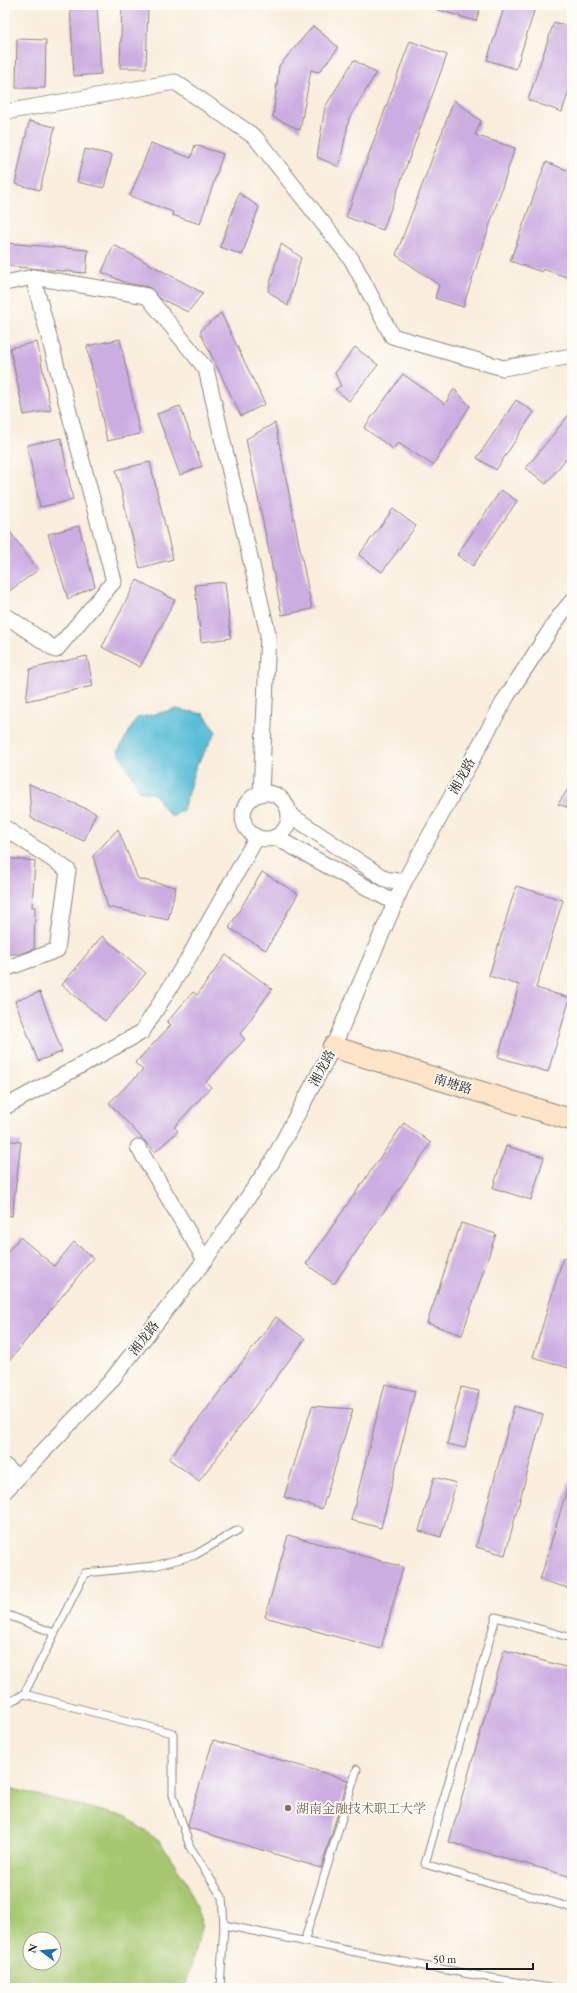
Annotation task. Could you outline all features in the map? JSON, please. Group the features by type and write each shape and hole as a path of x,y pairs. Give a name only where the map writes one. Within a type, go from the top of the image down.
{"street":[{"path":"5,112 175,82 255,137 352,260 392,336 503,368 572,356"},
{"path":"5,615 56,650 114,582 33,277"},
{"path":"5,283 33,277 147,296 206,368 268,634 261,794"},
{"name":"湘龙路","path":"5,1491 110,1382 205,1260 272,1162 333,1047 404,882 507,696 561,614 572,601"},
{"path":"261,794 273,794 286,804 289,814 287,826 283,832 275,837 264,839 257,837 247,828 244,813 246,806 251,800 261,794"},
{"path":"289,814 384,879 404,882"},
{"path":"5,828 68,870 57,950 5,969"},
{"path":"5,1107 142,1032 189,957 257,837"},
{"path":"275,837 395,903"},
{"name":"南塘路","path":"333,1047 572,1120"},
{"path":"138,1146 205,1260"},
{"path":"5,1466 17,1477"}],"lane":[{"path":"5,1705 24,1694 85,1573 154,1566 195,1555 238,1530"},
{"path":"5,1614 54,1633"},
{"path":"572,1638 496,1616 425,1864 572,1908"},
{"path":"24,1694 173,1733 173,1795 190,1847 222,1897 224,1925 220,1988"},
{"path":"304,1942 357,1769"},
{"path":"224,1925 424,1966 549,1988"}],"green space":[{"path":"5,1787 126,1817 160,1842 186,1881 202,1924 185,1988 5,1988"}],"water":[{"path":"176,709 204,714 216,732 195,768 183,810 172,817 162,806 155,794 140,791 118,751 137,718"}],"building":[{"path":"70,5 97,5 101,74 74,76"},
{"path":"122,5 148,5 146,68 120,68"},
{"path":"433,5 481,5 476,21 432,8"},
{"path":"505,5 536,5 516,69 487,60"},
{"path":"554,22 572,28 572,80 562,112 528,100"},
{"path":"313,26 337,46 337,50 319,72 311,70 300,130 273,117 279,66"},
{"path":"17,39 46,40 45,88 16,88"},
{"path":"410,41 447,55 383,230 346,217"},
{"path":"354,60 376,73 349,119 339,167 317,157 325,107"},
{"path":"454,100 481,121 475,135 515,148 463,307 435,298 439,285 396,255"},
{"path":"29,121 55,127 40,190 15,184"},
{"path":"151,143 191,158 195,145 223,154 200,224 172,215 173,212 130,196"},
{"path":"85,149 112,155 104,188 77,182"},
{"path":"546,162 572,172 572,279 543,269 542,272 510,261"},
{"path":"239,193 259,207 242,255 220,247"},
{"path":"5,243 88,250 86,273 5,266"},
{"path":"281,244 301,257 288,306 268,291"},
{"path":"114,245 203,293 188,312 161,299 149,287 126,283 102,272"},
{"path":"221,313 265,404 241,416 201,334 201,330"},
{"path":"120,339 140,434 107,441 87,346"},
{"path":"37,342 51,410 24,415 10,348"},
{"path":"355,347 378,365 349,401 335,389 341,386 335,373"},
{"path":"403,374 445,404 454,389 470,406 433,465 398,443 393,449 364,428"},
{"path":"516,400 534,412 496,470 477,458"},
{"path":"180,406 202,466 180,475 157,414"},
{"path":"572,411 572,451 546,484 526,468"},
{"path":"275,423 312,609 282,615 246,439"},
{"path":"61,438 73,500 40,507 27,445"},
{"path":"150,462 173,559 140,568 116,470"},
{"path":"501,490 517,501 473,566 457,555"},
{"path":"393,509 416,526 382,572 359,555"},
{"path":"5,525 38,570 5,594"},
{"path":"79,526 95,586 68,599 48,534"},
{"path":"137,580 175,600 140,667 102,647"},
{"path":"225,582 231,638 201,642 195,585"},
{"path":"87,656 93,686 26,701 30,669"},
{"path":"572,783 572,809 558,804"},
{"path":"29,784 96,813 84,841 31,818"},
{"path":"118,829 138,879 176,887 168,920 108,907 93,856"},
{"path":"5,858 35,861 32,907 35,907 34,949 20,954 5,954"},
{"path":"262,872 298,894 266,950 229,928"},
{"path":"516,886 563,900 536,988 570,998 548,1072 498,1057 519,985 489,976"},
{"path":"102,936 146,973 105,1021 62,985 74,970 76,970 76,967"},
{"path":"226,955 272,989 240,1034 245,1039 206,1082 211,1087 174,1127 178,1131 155,1152 109,1103 143,1070 135,1063 171,1025 167,1022 193,992 197,995"},
{"path":"40,992 62,1052 38,1061 15,1001"},
{"path":"404,1123 431,1143 334,1284 306,1264"},
{"path":"5,1140 21,1142 12,1216 5,1215"},
{"path":"506,1146 544,1157 531,1200 493,1188"},
{"path":"461,1223 496,1234 462,1335 427,1323"},
{"path":"20,1237 54,1266 74,1242 93,1258 5,1366 5,1255"},
{"path":"563,1258 572,1261 572,1369 533,1357"},
{"path":"276,1317 305,1339 199,1481 169,1459"},
{"path":"385,1384 415,1391 381,1528 351,1520"},
{"path":"461,1387 479,1391 465,1448 447,1444"},
{"path":"312,1406 353,1409 322,1509 284,1497"},
{"path":"514,1406 543,1414 505,1555 476,1547"},
{"path":"434,1477 456,1483 441,1537 419,1531"},
{"path":"569,1482 572,1483 572,1589 540,1580"},
{"path":"288,1535 403,1567 381,1649 265,1617"},
{"path":"504,1650 572,1669 572,1877 449,1842"},
{"path":"213,1740 348,1780 321,1868 189,1828 188,1824"}],"place":[{"name":"湖南金融技术职工大学","path":"288,1808"}]}
